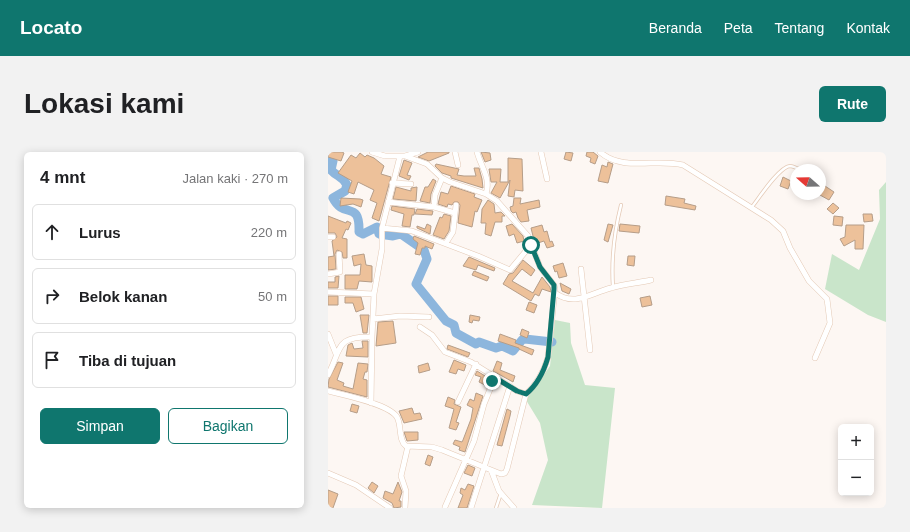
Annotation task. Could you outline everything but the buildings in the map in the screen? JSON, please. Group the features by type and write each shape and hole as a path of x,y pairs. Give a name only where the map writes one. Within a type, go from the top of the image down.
{"street":[{"path":"372,152 385,156 402,156 418,152"},
{"path":"455,152 458,165"},
{"path":"476,152 481,165 487,174 488,182 486,194"},
{"path":"541,152 547,179"},
{"path":"600,152 620,162 644,164 666,162 683,165 752,207 784,231 790,248 809,281 828,299 830,323 814,358"},
{"path":"328,391 371,403 393,412 400,424 402,442 408,446 432,447 501,474 506,472 526,394 535,385 545,367 548,357 555,293 554,285 540,267 528,236 505,209 486,194 442,178 427,164 402,156"},
{"path":"371,403 374,294 380,259 382,230 392,183 402,156"},
{"path":"434,207 435,195 442,178"},
{"path":"392,183 412,184"},
{"path":"388,202 434,207 455,213"},
{"path":"446,243 452,234 456,205"},
{"path":"382,230 412,230 499,264 510,270 531,245"},
{"path":"328,274 340,272 339,254"},
{"path":"581,270 590,350"},
{"path":"555,293 561,298 573,300 584,298 613,287 651,280"},
{"path":"328,292 374,294"},
{"path":"373,319 400,316 429,317"},
{"path":"420,327 432,335 445,352 476,364 494,377 526,394"},
{"path":"328,334 336,354"},
{"path":"328,375 336,354 346,340 350,338 372,337"},
{"path":"458,402 476,364"},
{"path":"445,507 474,441 484,404 494,377"},
{"path":"471,508 510,386"},
{"path":"405,508 406,491 401,476 408,446"},
{"path":"491,470 501,493 514,508"},
{"path":"328,473 356,485 390,508"}],"lane":[{"path":"752,207 769,184 785,168 790,166"},
{"path":"613,287 611,263 613,243 621,206"},
{"path":"496,508 501,493"}],"green space":[{"path":"886,182 886,322 868,315 825,289 832,254 859,270 880,219 879,190"},
{"path":"555,320 570,323 571,343 585,385 615,388 602,508 532,505 548,460 540,423 526,400 550,366"}],"waterway":[{"path":"328,159 333,161 331,170 343,179 347,185 345,191 333,198 342,208 354,213 357,216 359,222 359,232 363,234 377,227 379,234 393,236 401,234 424,250 427,259 416,284 446,321 454,325 456,333 476,344 479,342 496,348 502,346 513,351 522,340 525,339 552,342"}],"route":[{"path":"492,381 494,377 517,391 526,394 535,385 545,367 548,357 555,293 554,285 540,267 531,245"}]}
